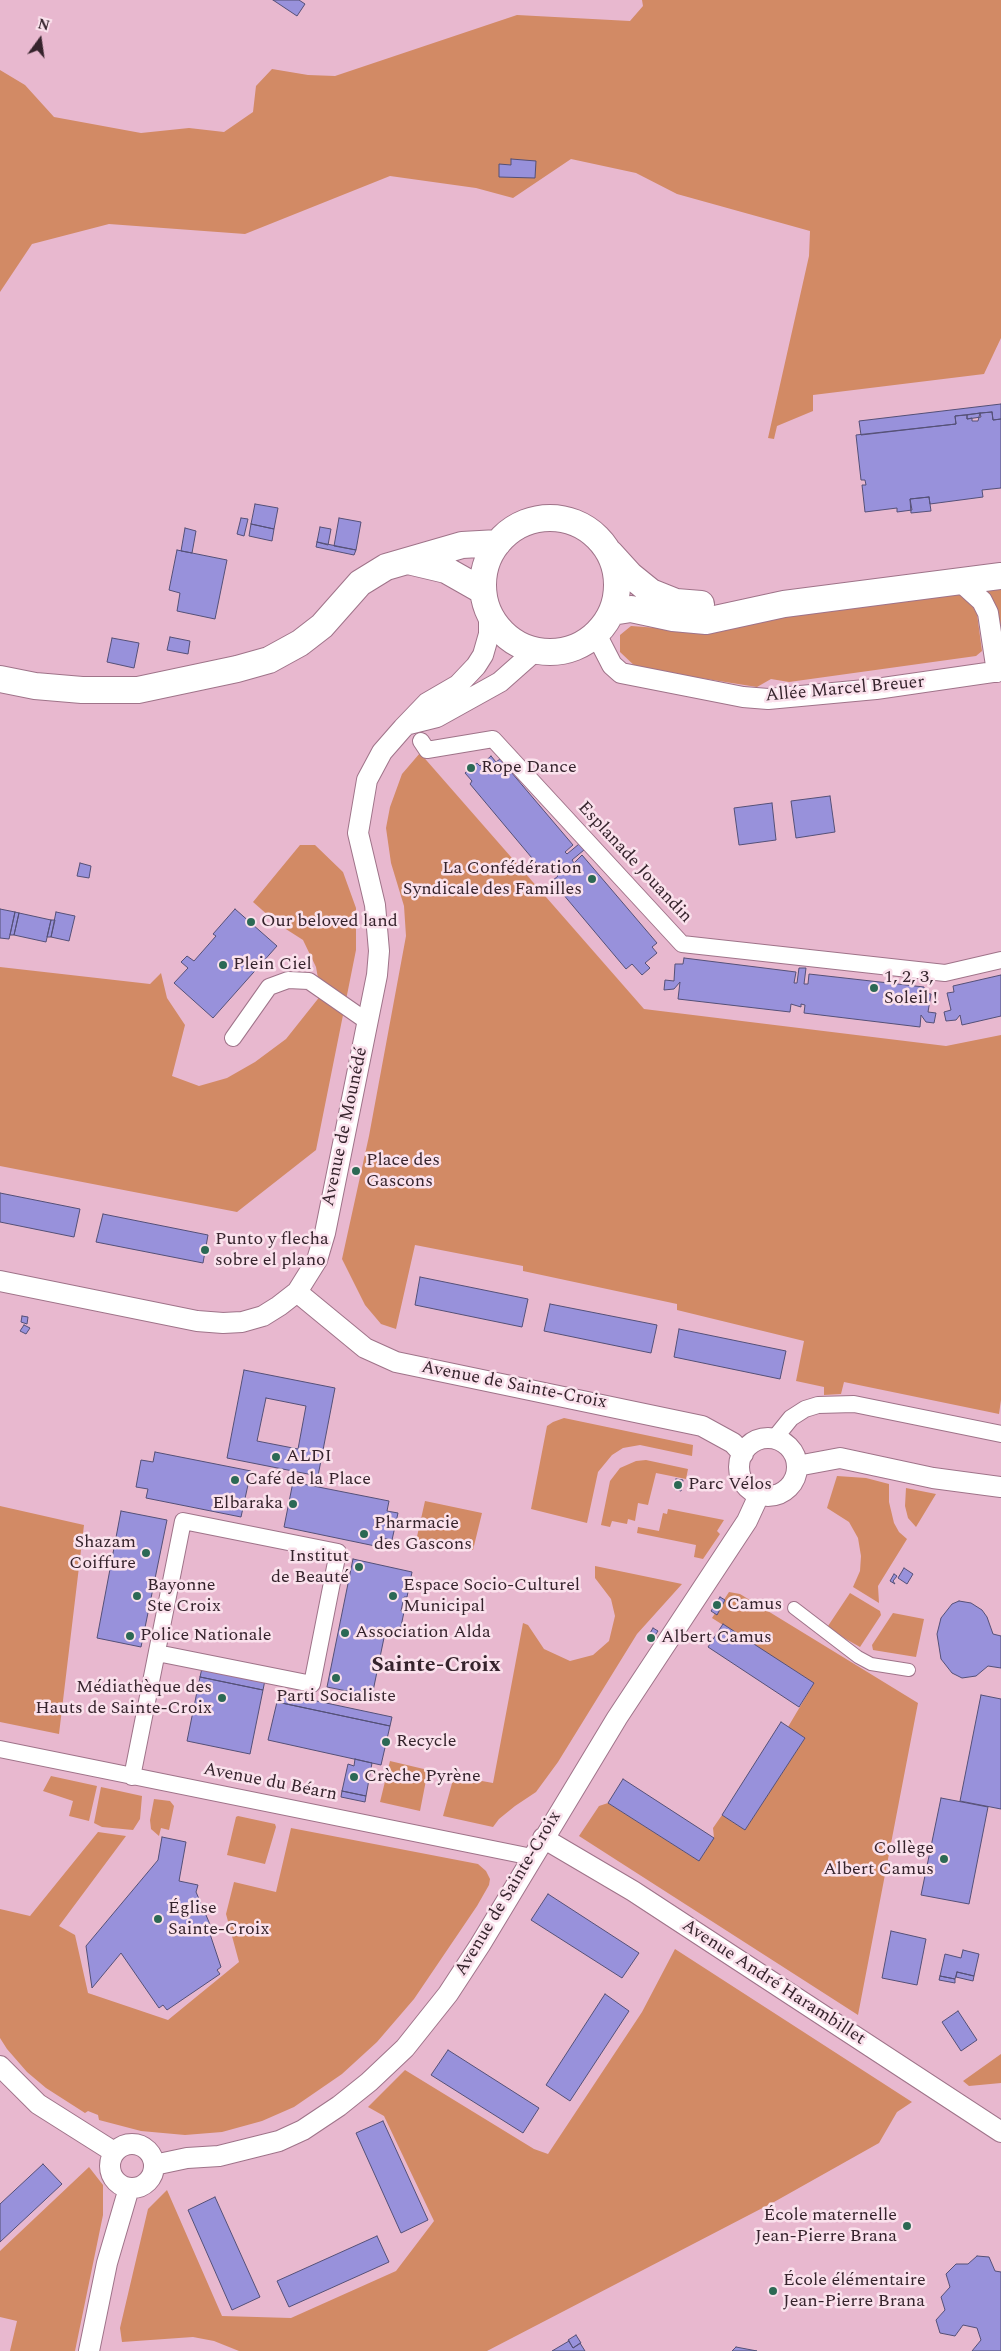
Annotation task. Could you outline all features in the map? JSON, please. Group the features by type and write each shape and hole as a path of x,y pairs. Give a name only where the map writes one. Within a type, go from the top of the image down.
{"main road":[{"path":"486,602 487,562 498,543 511,530 525,522 546,518 564,519 582,526 589,531 630,575 651,592 676,602 784,604"},
{"path":"0,679 35,686 82,690 138,690 270,660 300,643 322,626 367,578 386,567 462,545 498,543"},
{"path":"407,560 446,570 486,602 499,628 512,640 535,651 564,650 581,644 596,634 612,612 618,591 616,570 608,551"},
{"path":"612,612 631,610 673,618 706,621 784,604 1001,576"}],"street":[{"name":"Allée Marcel Breuer","path":"596,634 612,665 621,673 716,692 768,699 876,689 999,671 988,613 982,601 961,582"},
{"name":"Avenue de Mounédé","path":"0,1282 197,1322 223,1323 242,1322 257,1318 279,1306 297,1292 314,1266 324,1233 377,974 379,951 375,905 358,833 367,780 382,752 427,703 458,684 476,666 483,654 488,634 486,602"},
{"path":"409,724 437,717 500,682 535,651"},
{"name":"Esplanade Jouandin","path":"421,741 427,750 493,739 682,944 946,973 1001,960"},
{"path":"234,1038 269,987 288,980 309,981 368,1022"},
{"name":"Avenue de Sainte-Croix","path":"297,1292 365,1348 396,1362 702,1426 733,1443 743,1454"},
{"path":"774,1439 791,1418 805,1409 818,1406 854,1404 1001,1434"},
{"path":"774,1439 783,1442 795,1456 797,1466 796,1478 783,1492 767,1496 759,1495 744,1483 740,1474 740,1464 743,1454 756,1441 774,1439"},
{"path":"797,1466 840,1458 933,1478 1001,1487"},
{"name":"Avenue de Sainte-Croix","path":"154,2165 187,2158 219,2156 279,2141 302,2130 346,2100 404,2048 448,1994 617,1718 747,1521 759,1495"},
{"path":"132,1776 183,1521 338,1552 312,1684 157,1653"},
{"path":"794,1608 858,1657 872,1664 909,1670"},
{"name":"Avenue du Béarn","path":"0,1749 532,1857"},
{"name":"Avenue André Harambillet","path":"543,1838 691,1928 765,1976 784,1991 1001,2132"},
{"path":"0,2066 38,2104 114,2152"},
{"path":"138,2144 149,2152 154,2165 150,2179 137,2188 122,2186 111,2174 110,2167 114,2152 125,2145 138,2144"},
{"path":"90,2351 108,2262 129,2188"}],"shaded area":[{"path":"642,0 1001,0 1001,338 984,374 813,395 813,411 777,426 774,439 768,438 809,256 810,231 677,194 636,173 571,159 513,198 476,188 390,176 245,234 109,224 32,244 0,292 0,70 25,85 54,117 141,133 189,128 224,132 253,112 256,86 272,69 308,75 335,76 517,15 630,21 643,6"},
{"path":"1001,587 1001,660 983,589"},
{"path":"960,592 969,600 977,614 982,651 976,656 789,682 771,679 757,687 637,668 620,652 620,635 631,626 658,628 660,623"},
{"path":"420,753 644,1009 946,1046 1001,1035 1001,1400 999,1414 844,1382 841,1394 824,1395 824,1387 796,1381 804,1341 677,1310 677,1304 523,1271 523,1266 415,1245 396,1329 381,1324 365,1305 342,1259 369,1136 406,936 404,906 391,863 386,828 390,807 402,774"},
{"path":"300,845 315,845 343,872 356,908 356,950 316,1150 237,1212 0,1166 0,967 150,984 161,973 167,998 185,1025 172,1076 199,1086 227,1078 255,1062 286,1039 321,995 316,967 303,940 278,924 253,902"},
{"path":"564,1418 693,1445 692,1456 640,1445 623,1448 612,1455 598,1472 587,1523 531,1509 547,1426"},
{"path":"646,1460 688,1469 686,1479 656,1473 648,1505 638,1503 635,1521 628,1519 627,1524 612,1521 610,1527 601,1525 610,1481 620,1468 636,1461"},
{"path":"837,1476 866,1478 889,1484 889,1502 894,1523 899,1532 907,1539 878,1586 879,1603 853,1587 860,1571 861,1556 858,1538 849,1522 827,1508"},
{"path":"906,1488 936,1494 916,1527 908,1518 905,1506"},
{"path":"425,1501 482,1513 473,1550 416,1541"},
{"path":"0,1506 84,1525 59,1734 0,1722"},
{"path":"668,1509 724,1520 717,1531 720,1534 703,1559 694,1557 696,1545 637,1533 638,1527 659,1531 663,1513 667,1514"},
{"path":"595,1566 682,1584 637,1634 558,1762 536,1792 499,1819 493,1827 443,1816 454,1776 493,1783 523,1623 528,1625 544,1649 570,1661 593,1655 609,1641 615,1616 611,1599 595,1578"},
{"path":"729,1592 740,1594 918,1703 858,2015 579,1836 599,1806 608,1803 699,1861 714,1838 713,1828 722,1815 745,1830 805,1738 788,1727 814,1683 712,1618"},
{"path":"850,1593 880,1611 881,1615 860,1647 828,1629 828,1626"},
{"path":"893,1613 924,1619 916,1657 873,1650 872,1645"},
{"path":"390,1761 428,1770 420,1811 380,1802"},
{"path":"51,1776 97,1786 89,1821 69,1816 73,1801 43,1791"},
{"path":"101,1787 142,1796 140,1819 133,1830 102,1827 94,1823"},
{"path":"154,1799 170,1801 174,1806 169,1830 161,1828 159,1836 151,1829 150,1820"},
{"path":"236,1817 275,1824 276,1827 265,1864 227,1855"},
{"path":"291,1828 478,1864 486,1871 490,1879 489,1885 477,1906 414,1999 377,2042 342,2074 294,2107 262,2121 222,2132 185,2135 141,2131 99,2120 98,2115 88,2111 85,2113 46,2088 27,2072 7,2049 0,2038 0,1909 30,1916 98,1832 126,1836 59,1926 75,1935 88,1993 168,2020 239,1962 226,1914 234,1882 276,1892"},
{"path":"675,1949 912,2102 897,2112 879,2143 774,2202 487,2351 239,2351 214,2341 193,2337 122,2342 120,2328 148,2209 167,2190 222,2316 291,2318 396,2271 434,2221 384,2116 368,2107 405,2070 534,2149 548,2154 642,2012"},
{"path":"1001,2054 1001,2083 969,2086 963,2081"},
{"path":"89,2167 103,2185 103,2215 75,2351 10,2351 17,2321 0,2317 0,2251"}],"building":[{"path":"273,0 299,0 305,4 297,16"},
{"path":"511,159 536,161 535,178 499,177 499,164 511,165"},
{"path":"1001,404 1001,419 993,420 992,412 981,413 955,416 956,424 861,435 859,421"},
{"path":"992,412 993,420 1001,419 1001,488 982,490 983,497 930,504 929,497 910,499 912,510 897,512 897,508 865,512 862,485 866,485 865,480 861,480 856,435 956,424 955,416 967,415 967,419 972,418 972,421 978,421 980,413"},
{"path":"980,413 981,417 967,419 967,415"},
{"path":"929,497 931,511 911,513 910,499"},
{"path":"255,504 278,508 274,529 251,524"},
{"path":"241,518 248,519 244,536 237,534"},
{"path":"339,518 361,522 356,550 334,546"},
{"path":"251,524 274,529 272,541 249,536"},
{"path":"320,527 331,529 328,545 317,542"},
{"path":"185,528 196,531 192,553 181,551"},
{"path":"317,542 356,550 354,555 316,547"},
{"path":"177,550 227,560 215,619 177,611 180,593 169,590"},
{"path":"170,637 190,641 188,654 167,650"},
{"path":"112,638 139,643 134,668 107,662"},
{"path":"491,756 496,762 500,759 573,845 565,852 567,854 579,844 584,850 572,860 574,863 582,855 657,943 652,947 657,953 645,963 650,968 642,975 632,964 626,969 552,881 558,876 551,867 549,865 542,870 470,784 472,781 465,773 477,763 480,766"},
{"path":"830,796 835,832 796,838 791,801"},
{"path":"772,803 776,840 739,845 734,808"},
{"path":"80,863 91,866 89,878 77,876"},
{"path":"0,909 15,912 9,939 0,938"},
{"name":"Plein Ciel","path":"235,909 277,946 213,1018 174,983 188,968 181,962 187,956 194,961 216,936 213,934"},
{"path":"15,912 19,913 14,935 10,935"},
{"path":"56,912 75,916 69,941 51,937"},
{"path":"19,913 51,920 46,942 14,935"},
{"path":"51,920 55,920 51,937 47,937"},
{"path":"684,958 796,972 794,983 797,983 799,968 806,968 804,984 808,984 809,974 924,987 924,993 931,994 928,1012 936,1013 934,1023 926,1022 921,1015 920,1027 804,1013 805,1005 801,1004 801,1007 791,1004 790,1012 678,999 680,982 674,989 664,990 665,980 674,981 675,964 683,964"},
{"path":"1001,975 1001,1016 962,1025 960,1015 956,1020 946,1021 944,1012 951,1010 947,993 954,992 953,986"},
{"path":"0,1193 80,1209 74,1237 0,1222"},
{"path":"103,1214 208,1235 203,1263 96,1242"},
{"path":"420,1277 528,1299 522,1327 415,1305"},
{"path":"550,1304 657,1325 651,1353 544,1331"},
{"path":"22,1316 28,1317 27,1324 21,1322"},
{"path":"24,1325 30,1328 26,1334 20,1331"},
{"path":"679,1329 786,1351 780,1379 674,1357"},
{"path":"244,1370 335,1388 318,1476 227,1458","holes":["266,1398 306,1406 298,1449 257,1441"]},
{"path":"155,1452 251,1471 241,1517 146,1498 148,1489 136,1487 141,1460 153,1462"},
{"name":"Parc Vélos","path":"676,1479 683,1480 681,1491 674,1489"},
{"path":"293,1482 389,1501 387,1511 398,1513 392,1540 382,1538 380,1547 284,1527"},
{"path":"121,1511 167,1520 141,1647 97,1638"},
{"path":"353,1559 412,1572 407,1597 404,1597 401,1611 404,1612 399,1636 385,1633 372,1696 327,1687"},
{"path":"904,1568 913,1574 907,1584 898,1578"},
{"path":"894,1574 897,1576 893,1581 895,1584 890,1581"},
{"path":"720,1597 725,1600 717,1615 711,1611"},
{"path":"959,1601 971,1603 982,1610 987,1617 993,1634 1001,1636 1001,1668 988,1666 976,1676 962,1678 952,1673 941,1659 937,1634 941,1618 952,1604"},
{"path":"723,1624 814,1683 799,1707 708,1647"},
{"path":"653,1628 658,1631 650,1643 646,1640"},
{"path":"202,1668 265,1680 263,1690 200,1677"},
{"path":"200,1677 263,1690 250,1754 187,1741"},
{"path":"279,1693 392,1717 390,1726 277,1702"},
{"path":"981,1695 1001,1699 1001,1809 960,1801"},
{"path":"277,1702 390,1726 381,1765 268,1740"},
{"path":"781,1722 805,1738 745,1830 722,1815"},
{"path":"355,1759 372,1763 366,1796 342,1791 348,1764 354,1766"},
{"path":"623,1779 714,1838 699,1861 608,1803"},
{"path":"342,1791 366,1796 365,1802 341,1797"},
{"path":"941,1798 988,1807 969,1904 921,1895"},
{"name":"Église Sainte-Croix","path":"162,1837 186,1842 179,1881 198,1885 196,1892 212,1929 209,1931 221,1967 217,1970 220,1974 167,2010 163,2005 159,2008 121,1953 92,1988 86,1946 158,1860"},
{"path":"548,1894 639,1953 622,1978 531,1920"},
{"path":"891,1931 926,1939 917,1985 882,1978"},
{"path":"963,1950 979,1954 974,1976 957,1972 955,1979 940,1976 945,1954 961,1958"},
{"path":"957,1972 974,1976 973,1981 956,1977"},
{"path":"940,1976 955,1979 955,1983 939,1980"},
{"path":"605,1994 629,2011 570,2101 546,2085"},
{"path":"958,2011 977,2040 961,2051 942,2022"},
{"path":"448,2050 539,2108 523,2133 431,2075"},
{"path":"383,2121 428,2220 401,2233 356,2133"},
{"path":"43,2164 62,2184 0,2242 0,2204"},
{"path":"215,2197 260,2297 232,2310 188,2210"},
{"path":"377,2236 389,2262 289,2307 277,2281"},
{"path":"977,2256 989,2257 995,2271 1001,2272 1001,2351 972,2351 981,2340 977,2328 963,2325 955,2336 940,2333 936,2320 945,2310 941,2297 950,2287 946,2274 956,2264 968,2264"},
{"path":"576,2335 581,2343 573,2348 568,2340"},
{"path":"569,2341 573,2348 580,2343 585,2351 552,2351"},
{"path":"736,2347 757,2351 732,2351"}],"place":[{"name":"Rope Dance","path":"471,768"},
{"name":"La Confédération Syndicale des Familles","path":"592,879"},
{"name":"Our beloved land","path":"251,922"},
{"name":"Plein Ciel","path":"223,965"},
{"name":"1, 2, 3, Soleil !","path":"874,988"},
{"name":"Place des Gascons","path":"356,1171"},
{"name":"Punto y flecha sobre el plano","path":"205,1250"},
{"name":"ALDI","path":"276,1457"},
{"name":"Café de la Place","path":"235,1480"},
{"name":"Parc Vélos","path":"678,1485"},
{"name":"Elbaraka","path":"293,1504"},
{"name":"Pharmacie des Gascons","path":"364,1534"},
{"name":"Shazam Coiffure","path":"146,1553"},
{"name":"Institut de Beauté","path":"359,1567"},
{"name":"Bayonne Ste Croix","path":"137,1596"},
{"name":"Espace Socio-Culturel Municipal","path":"393,1596"},
{"name":"Camus","path":"717,1605"},
{"name":"Association Alda","path":"345,1633"},
{"name":"Police Nationale","path":"130,1636"},
{"name":"Albert Camus","path":"651,1638"},
{"name":"Parti Socialiste","path":"336,1678"},
{"name":"Médiathèque des Hauts de Sainte-Croix","path":"222,1698"},
{"name":"Recycle","path":"386,1742"},
{"name":"Crèche Pyrène","path":"354,1777"},
{"name":"Collège Albert Camus","path":"944,1859"},
{"name":"Église Sainte-Croix","path":"158,1919"},
{"name":"École maternelle Jean-Pierre Brana","path":"907,2226"},
{"name":"École élémentaire Jean-Pierre Brana","path":"773,2291"}],"district":[{"name":"Sainte-Croix","path":"436,1667"}]}
